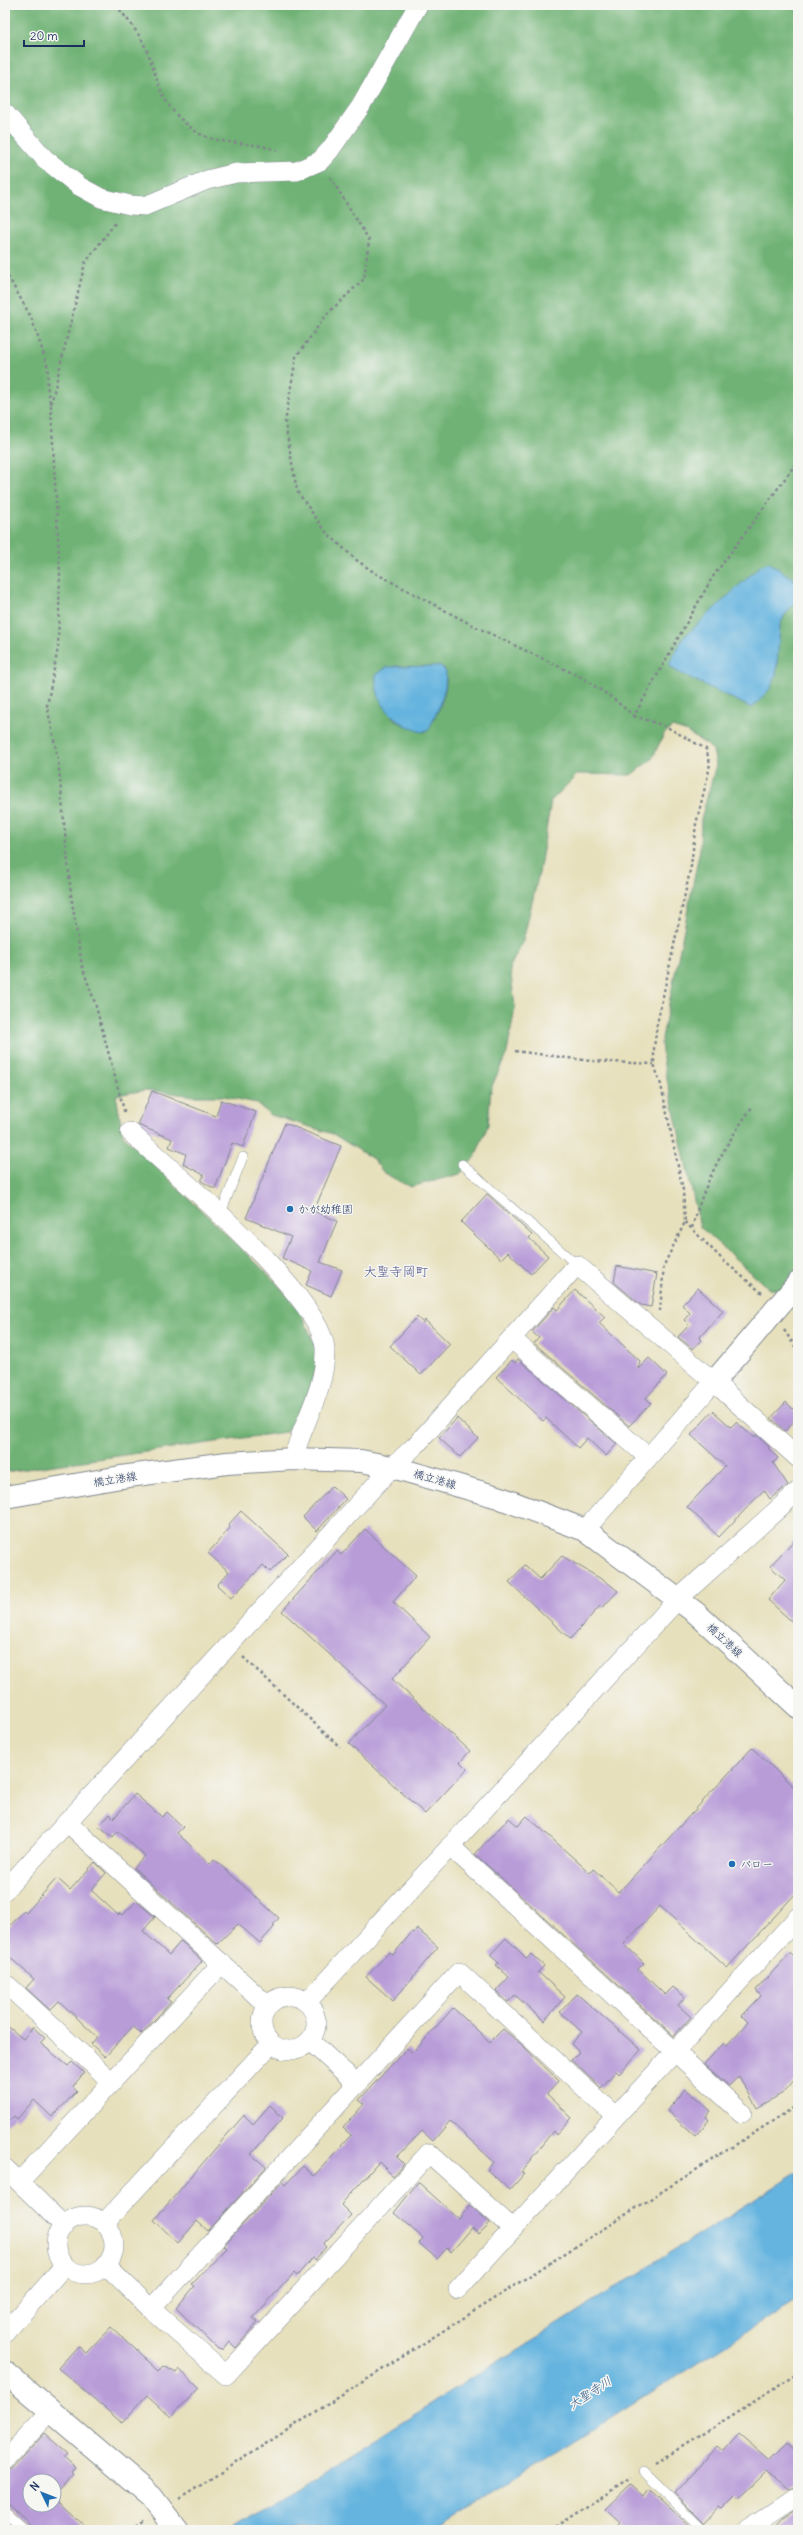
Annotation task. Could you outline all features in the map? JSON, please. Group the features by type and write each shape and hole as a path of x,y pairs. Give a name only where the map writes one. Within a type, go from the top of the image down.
{"main road":[{"path":"714,1382 798,1282"},
{"name":"橋立港線","path":"5,1498 174,1470 293,1459 361,1461 392,1467 498,1497 585,1530 696,1613 798,1707"},
{"path":"5,2372 50,2412 152,2497 169,2520"}],"street":[{"path":"5,113 45,159 79,186 101,198 130,205 145,206 207,180 236,173 297,171 312,165 361,106 418,5"},
{"path":"130,1132 220,1215 291,1286 310,1311 325,1347 324,1376 300,1432 293,1459"},
{"path":"5,1890 392,1467 416,1445 577,1265 658,1336 714,1382 798,1458"},
{"path":"512,1339 648,1456"},
{"path":"585,1530 714,1382"},
{"path":"307,2002 678,1599 798,1491"},
{"path":"67,1822 268,2006"},
{"path":"450,1846 742,2113"},
{"path":"458,2288 513,2230 615,2116 794,1928"},
{"path":"20,2180 222,1963"},
{"path":"151,2309 458,1972 615,2116"},
{"path":"5,1983 112,2082"},
{"path":"290,1996 307,2002 316,2017 315,2034 310,2041 295,2050 278,2048 271,2044 262,2027 262,2018 268,2006 280,1997 290,1996"},
{"path":"310,2041 357,2084"},
{"path":"104,2223 271,2044"},
{"path":"106,2265 151,2309 226,2375 429,2154 513,2230"},
{"path":"5,2168 20,2180 64,2226"},
{"path":"86,2216 104,2223 113,2239 112,2253 106,2265 99,2271 81,2274 64,2266 59,2258 56,2248 57,2239 64,2226 76,2218 86,2216"},
{"path":"5,2333 64,2266"},
{"path":"5,2460 50,2412"},
{"path":"747,2530 797,2498"}],"lane":[{"path":"220,1215 243,1157"},
{"path":"462,1164 577,1265"},
{"path":"643,2470 703,2530"},
{"path":"5,2513 24,2530"}],"path":[{"path":"116,5 140,37 162,97 169,108 195,131 208,137 275,149 312,165 369,240 364,279 327,314 296,357 285,423 297,491 325,531 355,559 375,573 474,626 581,677 611,697 634,716 665,726 706,749 710,763 694,836 691,866 680,924 656,1024 654,1064 661,1085 683,1190 685,1222 664,1265 658,1336"},
{"path":"51,407 85,263 130,205"},
{"path":"5,271 31,317 48,368 47,386 51,407 60,574 58,648 47,706 58,759 71,895 82,966 100,1018 130,1132"},
{"path":"634,716 712,578 798,461"},
{"path":"515,1050 591,1061 654,1064"},
{"path":"692,1228 702,1195 722,1151 752,1107"},
{"path":"685,1222 725,1262 778,1306"},
{"path":"229,1645 340,1747"},
{"path":"131,2530 169,2520 798,2105"},
{"path":"550,2530 643,2470 798,2374"}],"green space":[{"path":"5,5 798,5 798,582 669,665 676,671 752,708 776,676 780,625 784,616 798,598 798,1290 769,1289 700,1227 664,1066 661,1043 700,849 701,819 716,765 713,750 685,731 672,727 664,734 652,759 631,775 578,774 551,801 539,873 523,941 510,967 515,1007 507,1053 491,1088 488,1125 475,1157 460,1174 410,1187 384,1173 373,1159 333,1134 271,1115 256,1103 224,1096 195,1096 146,1090 116,1095 123,1135 275,1281 300,1311 320,1356 302,1409 286,1432 5,1472","holes":["394,666 444,668 446,675 445,692 438,710 430,726 425,732 400,723 392,717"]}],"water":[{"path":"768,562 798,582 798,598 784,616 780,625 776,676 770,689 752,708 676,671 669,665 683,638 759,567"},
{"path":"441,666 446,672 445,687 440,705 429,729 422,732 412,728 388,712 376,686 376,675 387,667"},
{"name":"大聖寺川","path":"798,2172 798,2299 434,2530 232,2530"}],"building":[{"path":"152,1091 216,1116 221,1100 256,1112 243,1147 232,1143 215,1189 201,1181 204,1175 183,1164 186,1154 169,1147 172,1139 138,1125"},
{"path":"285,1123 341,1146 314,1211 337,1221 320,1262 342,1270 331,1296 306,1285 312,1271 282,1258 291,1237 246,1218"},
{"path":"487,1194 532,1235 529,1238 548,1256 531,1274 508,1252 501,1259 461,1222"},
{"path":"617,1266 657,1274 651,1307 641,1305 614,1282"},
{"path":"698,1288 723,1311 699,1338 701,1340 693,1349 678,1337 689,1325 684,1320 690,1313 682,1305"},
{"path":"575,1290 605,1317 599,1323 640,1361 638,1369 649,1358 667,1375 646,1398 651,1403 629,1426 534,1343 539,1338 532,1332 554,1307 557,1310"},
{"path":"417,1317 423,1323 425,1320 450,1344 421,1375 390,1346"},
{"path":"518,1359 617,1444 606,1456 587,1438 578,1448 546,1418 543,1421 496,1377 512,1360 515,1363"},
{"path":"786,1402 798,1414 798,1417 785,1431 771,1418"},
{"path":"713,1411 731,1427 736,1422 753,1437 756,1435 769,1447 768,1448 778,1458 773,1463 788,1485 770,1499 764,1490 719,1537 687,1507 725,1466 691,1435"},
{"path":"457,1418 478,1438 460,1457 439,1438"},
{"path":"332,1486 346,1499 317,1531 303,1517"},
{"path":"241,1511 288,1554 270,1572 263,1565 231,1598 217,1585 229,1572 208,1553 230,1528 228,1525"},
{"path":"365,1529 416,1576 393,1602 430,1637 392,1679 470,1751 460,1762 467,1769 425,1814 349,1744 385,1705 282,1611 337,1551 341,1555"},
{"path":"798,1536 798,1627 768,1600 785,1580 770,1566"},
{"path":"562,1556 608,1583 618,1591 602,1608 600,1606 570,1639 509,1582 525,1565 540,1579"},
{"path":"752,1748 798,1791 798,1891 727,1968 660,1906 624,1944 644,1963 638,1969 665,1995 673,1987 685,1997 678,2005 691,2017 674,2036 475,1854 509,1818 518,1826 527,1816 590,1873 593,1869 619,1892"},
{"path":"135,1794 162,1817 167,1812 183,1827 177,1833 210,1864 214,1859 279,1918 273,1925 275,1926 260,1943 238,1924 217,1944 134,1868 145,1856 118,1831 113,1837 99,1826 110,1814 114,1818"},
{"path":"95,1862 106,1873 91,1890 118,1915 120,1913 123,1915 136,1901 155,1917 143,1931 169,1955 181,1941 202,1961 167,1999 171,2002 141,2034 133,2026 105,2057 91,2044 97,2037 59,2001 50,2010 26,1988 34,1979 5,1953 5,1931 24,1911 26,1913 57,1878 70,1890"},
{"path":"417,1929 438,1947 393,2001 366,1977 389,1952 393,1955 412,1932 414,1933"},
{"path":"506,1938 527,1959 531,1954 544,1966 538,1972 565,1997 544,2021 515,1995 508,2002 496,1991 509,1977 496,1965 499,1963 490,1955"},
{"path":"790,1953 798,1961 798,2076 783,2093 757,2108 739,2076 729,2086 704,2064 724,2043 727,2045 748,2022 742,2016 761,1996 756,1990"},
{"path":"577,1994 641,2050 619,2074 616,2071 601,2088 571,2060 579,2052 571,2044 582,2032 560,2012"},
{"path":"453,2008 490,2042 503,2029 522,2045 559,2081 547,2094 572,2118 556,2135 553,2131 521,2173 524,2174 510,2190 487,2170 494,2162 450,2121 433,2141 422,2131 397,2157 404,2164 393,2176 379,2162 343,2202 341,2205 351,2215 323,2244 326,2247 315,2260 312,2258 297,2276 294,2273 253,2318 258,2322 236,2348 229,2341 222,2350 218,2349 176,2308 195,2286 192,2284 227,2248 224,2245 282,2182 285,2185 303,2166 314,2176 351,2135 343,2128 364,2104 359,2100 407,2048 413,2053"},
{"path":"5,2024 23,2039 33,2027 45,2038 40,2043 68,2066 72,2062 84,2073 73,2086 77,2091 52,2117 34,2100 17,2119 14,2116 5,2125"},
{"path":"686,2089 711,2111 706,2117 709,2120 695,2136 667,2111"},
{"path":"270,2105 283,2118 251,2154 266,2167 208,2231 197,2221 178,2243 154,2220 244,2115 253,2124"},
{"path":"418,2182 459,2219 470,2205 490,2223 479,2234 472,2228 451,2252 447,2248 437,2259 419,2243 423,2238 394,2213"},
{"path":"111,2327 159,2371 164,2366 176,2373 179,2369 199,2388 171,2417 147,2395 122,2423 58,2368 78,2346 86,2353"},
{"path":"45,2433 68,2453 64,2457 76,2468 72,2473 74,2475 62,2488 62,2473 22,2473 22,2513 62,2513 62,2505 89,2530 35,2530 5,2502 5,2471 13,2468"},
{"path":"739,2434 769,2460 787,2442 798,2452 798,2485 787,2490 767,2471 738,2500 734,2497 721,2510 718,2508 704,2523 674,2493 718,2446 724,2451"},
{"path":"631,2484 644,2496 649,2489 694,2530 613,2530 620,2523 605,2509"},
{"path":"798,2509 798,2530 773,2530 782,2520"}],"place":[{"name":"かが幼稚園","path":"290,1209"},
{"name":"バロー","path":"732,1864"}],"district":[{"name":"大聖寺岡町","path":"396,1271"}]}
